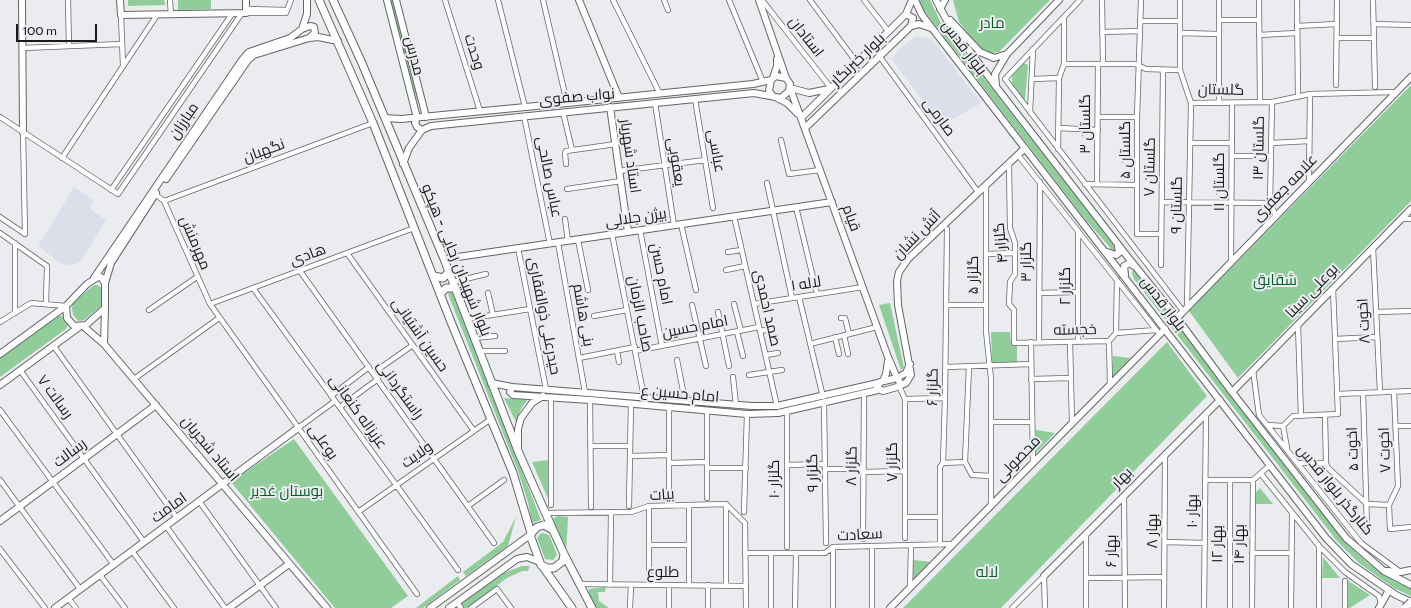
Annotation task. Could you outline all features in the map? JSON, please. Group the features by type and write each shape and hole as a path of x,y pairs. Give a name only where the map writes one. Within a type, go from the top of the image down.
{"main road":[{"name":"بلوار شهیدان رجایی - هپکو","path":"333,0 361,61 444,259 491,383 544,513 592,608"},
{"name":"بلوار شهیدان رجایی - هپکو","path":"320,2 373,123 440,294 513,473 541,564 572,608"},
{"path":"434,276 443,278 449,272"},
{"path":"440,294 446,288 454,285"},
{"path":"531,534 536,527 544,525 553,530"},
{"path":"541,564 550,569 558,566 563,561 564,554"},
{"path":"1405,608 1411,602"}],"street":[{"path":"0,217 25,234 22,0"},
{"path":"68,0 69,46"},
{"path":"120,0 123,66"},
{"path":"170,0 171,15"},
{"path":"0,116 118,194 245,12 246,0"},
{"path":"121,15 286,12 291,0"},
{"path":"302,29 307,14 308,0"},
{"path":"314,0 320,2"},
{"name":"مدرس","path":"387,0 417,118 416,126 422,130"},
{"name":"مدرس","path":"396,0 426,117"},
{"name":"وحدت","path":"445,0 480,112"},
{"path":"498,0 525,107"},
{"path":"543,0 567,103"},
{"path":"579,0 618,98"},
{"path":"583,8 584,0"},
{"path":"613,0 660,94"},
{"path":"664,0 668,10"},
{"path":"729,0 763,82"},
{"path":"761,0 776,54 790,88"},
{"name":"استادان","path":"761,0 831,88"},
{"path":"810,0 858,63"},
{"path":"864,0 889,32"},
{"name":"بلوار خبرنگار","path":"802,118 889,32 906,14 914,0"},
{"name":"بلوار قدس","path":"914,0 922,15 933,30 1106,251 1269,466 1323,533 1351,564 1389,590 1411,602"},
{"name":"بلوار قدس","path":"936,0 946,19 997,88 1177,318 1232,392 1346,538 1384,571 1411,585"},
{"path":"945,0 940,9 980,52 994,58 1006,54"},
{"path":"997,88 995,74 1006,54 1059,0"},
{"path":"1072,0 1075,5"},
{"path":"1080,0 1005,79 1085,184 1185,309"},
{"name":"گلستان ۳","path":"1097,184 1102,0"},
{"name":"گلستان ۵","path":"1141,0 1140,66 1137,117 1138,234 1161,234"},
{"path":"1180,0 1180,70"},
{"path":"1219,0 1219,103"},
{"path":"1259,0 1260,102"},
{"path":"1297,0 1298,96"},
{"path":"1336,85 1337,0"},
{"path":"1374,0 1375,87"},
{"path":"111,190 232,14"},
{"path":"906,14 913,18 911,26 919,24 933,30"},
{"path":"62,158 157,15"},
{"path":"1058,149 1059,78 1064,64 1064,17"},
{"path":"1140,21 1180,20"},
{"path":"1219,20 1259,20"},
{"path":"1297,26 1337,24"},
{"path":"1374,24 1411,24"},
{"path":"302,29 310,26 314,27 315,33 309,38"},
{"name":"بلوار خبرنگار","path":"805,128 911,26"},
{"name":"مبارزان","path":"66,306 94,278 242,60 249,52 290,38 302,29"},
{"path":"1102,32 1140,31"},
{"path":"1180,33 1219,34"},
{"path":"1260,34 1297,33"},
{"name":"مبارزان","path":"104,344 105,283 111,262 155,194 248,60 254,55 309,38 318,37 338,41"},
{"path":"1336,38 1374,38"},
{"path":"22,48 122,44"},
{"path":"1030,112 1033,49"},
{"path":"776,54 777,66 768,87 775,97 794,109 802,118"},
{"name":"صارمی","path":"880,57 978,192"},
{"name":"گلستان","path":"1064,64 1135,64 1163,70 1180,70 1192,103 1272,102 1310,94 1396,92"},
{"name":"گلستان ۷","path":"1161,264 1163,70"},
{"path":"772,79 780,76 786,78"},
{"name":"علامه جعفری","path":"1177,318 1411,77"},
{"path":"1032,79 1059,78"},
{"name":"نواب صفوی","path":"385,118 417,118 660,94 754,84 772,79"},
{"path":"754,84 756,89 754,93"},
{"path":"790,88 809,93 831,88"},
{"path":"775,97 784,97 790,88"},
{"name":"قیام","path":"790,88 888,357 900,382 899,386"},
{"name":"نواب صفوی","path":"422,130 432,126 754,93 775,97"},
{"path":"1309,182 1310,94"},
{"name":"عباسی","path":"695,99 713,208"},
{"name":"گلستان ۱۳","path":"1272,102 1270,203 1276,216"},
{"name":"یعقوبی","path":"655,103 674,225"},
{"name":"گلستان ۹","path":"1185,309 1190,202 1192,103"},
{"name":"گلستان ۱۱","path":"1231,262 1232,103"},
{"path":"817,104 818,110 824,110"},
{"name":"استاد شهریار","path":"610,107 628,232"},
{"path":"563,112 572,150"},
{"name":"عباس صالحی","path":"524,116 550,244"},
{"path":"1098,117 1137,117"},
{"name":"نگهبان","path":"164,201 373,123"},
{"path":"1059,128 1098,130"},
{"path":"403,164 409,148 422,130"},
{"path":"781,140 788,174 820,170"},
{"path":"1272,143 1310,141"},
{"path":"1191,143 1232,142"},
{"path":"566,164 565,152 616,144"},
{"name":"آتش نشان","path":"899,386 909,380 911,375 898,305 897,281 899,272 908,259 1025,148"},
{"path":"1018,154 1158,332"},
{"path":"1232,156 1271,156"},
{"path":"619,171 705,160"},
{"name":"گلزار ۴","path":"1009,163 1010,228 1015,243 1015,274 1010,282 1009,304 1014,310 1014,343"},
{"path":"567,190 621,181"},
{"name":"گلزار ۳","path":"1039,342 1040,182"},
{"path":"767,183 792,298"},
{"name":"گلزار ۵","path":"986,184 986,305 989,366"},
{"path":"1085,184 1137,185"},
{"name":"مهرمنش","path":"155,194 164,201 210,304"},
{"name":"بیژن جلالی","path":"444,259 832,202"},
{"path":"1162,202 1270,203"},
{"path":"796,207 817,294"},
{"name":"بوعلی سینا","path":"1232,392 1411,209"},
{"name":"صمد احمدی","path":"734,216 777,406"},
{"path":"565,219 568,241"},
{"path":"1401,219 1411,219"},
{"path":"681,224 696,290"},
{"name":"هادی","path":"210,304 414,228"},
{"name":"گلزار ۶","path":"940,545 940,467 943,463 946,367 947,229"},
{"name":"امام حسن","path":"640,230 662,346"},
{"name":"گلزار ۲","path":"1078,231 1078,342"},
{"path":"0,234 47,266 46,304"},
{"name":"صاحب الزمان","path":"612,234 644,397"},
{"path":"578,240 588,290"},
{"name":"بنی هاشم","path":"558,242 585,392"},
{"path":"15,243 15,313"},
{"path":"1106,251 1113,255 1119,253 1117,243"},
{"name":"حیدرعلی ذوالفقاری","path":"518,248 546,389"},
{"name":"اخوت ۸","path":"1373,248 1380,392"},
{"path":"728,252 741,250"},
{"name":"حسین آشتیانی","path":"347,253 474,431"},
{"path":"986,254 1015,253"},
{"path":"1125,276 1123,268 1126,264 1130,264 1137,268"},
{"path":"726,270 745,266"},
{"name":"راستگردانی","path":"300,271 494,543"},
{"path":"454,285 486,274"},
{"path":"94,278 101,277 105,283"},
{"path":"149,310 197,277"},
{"path":"1116,280 1116,333"},
{"name":"لاله ۱","path":"754,304 862,287"},
{"name":"عزیزاله کنعانی","path":"254,288 458,570"},
{"path":"1267,425 1283,426 1293,416 1338,414 1333,288"},
{"path":"1039,293 1078,292"},
{"path":"488,293 493,315"},
{"path":"799,297 823,397"},
{"path":"0,322 31,303 66,306"},
{"name":"بوعلی","path":"210,304 417,594"},
{"path":"734,304 743,356"},
{"path":"692,305 706,366"},
{"path":"946,305 986,305"},
{"path":"0,354 66,306"},
{"name":"استاد شجریان","path":"66,306 67,318 74,326 81,326 104,344 327,608"},
{"path":"0,385 105,308"},
{"path":"467,320 530,309"},
{"path":"594,316 627,310"},
{"path":"1376,312 1411,311"},
{"path":"718,312 728,366"},
{"path":"134,379 219,318"},
{"path":"841,318 844,318 848,354"},
{"path":"1298,325 1301,416"},
{"path":"810,344 877,327"},
{"name":"امام حسین","path":"579,358 617,351 662,346 739,331 772,329"},
{"name":"محصولی","path":"890,608 1110,385 1158,332 1165,329"},
{"name":"خجسته","path":"1014,343 1109,341 1116,333 1158,332"},
{"path":"474,338 495,336"},
{"path":"835,337 840,354"},
{"path":"1335,339 1377,337"},
{"path":"1109,341 1110,385"},
{"path":"1031,342 1033,463"},
{"path":"1070,342 1072,423"},
{"path":"53,345 177,518"},
{"path":"373,372 413,345"},
{"path":"479,351 505,351"},
{"path":"617,351 619,362"},
{"path":"766,355 778,353"},
{"name":"قیام","path":"878,390 877,388 888,367 888,357"},
{"path":"677,360 685,401"},
{"path":"897,378 906,373 910,364"},
{"path":"946,367 1031,364"},
{"path":"969,366 965,462 972,475 991,476"},
{"path":"989,366 991,506"},
{"path":"331,396 369,367"},
{"name":"رسالت ۷","path":"20,370 85,458 144,542"},
{"path":"749,375 782,370"},
{"name":"کنارگذر بلوار قدس","path":"1253,370 1259,415 1361,543 1399,572"},
{"path":"733,378 736,405"},
{"name":"امام حسین ع","path":"491,383 512,387 685,401 736,405 777,406 823,397 897,378"},
{"path":"1031,379 1071,378"},
{"path":"340,407 378,379"},
{"name":"امام حسین ع","path":"512,387 510,392 513,395 669,406 747,414 787,411 824,404 864,393 878,390 882,391 899,386"},
{"name":"گلزار ۷","path":"899,386 905,399 905,538"},
{"path":"1337,394 1411,391"},
{"name":"اخوت ۷","path":"1388,505 1398,486 1394,392"},
{"name":"گلزار ۸","path":"863,539 864,393"},
{"name":"اخوت ۵","path":"1363,393 1367,528"},
{"path":"518,451 518,428 521,418 532,403 543,396"},
{"path":"551,505 552,397"},
{"path":"905,399 945,398"},
{"path":"590,400 591,507"},
{"name":"بهار","path":"1044,576 1220,400"},
{"path":"298,428 335,401"},
{"path":"629,506 631,403"},
{"name":"گلزار ۹","path":"824,404 826,543"},
{"name":"رسالت","path":"0,521 156,405"},
{"path":"669,406 669,499"},
{"path":"0,410 52,483 114,565"},
{"path":"707,410 708,498"},
{"name":"گلزار ۱۰","path":"787,411 787,547"},
{"path":"744,512 747,414"},
{"name":"بهار ۱۰","path":"1204,608 1206,415"},
{"path":"1325,415 1326,463 1328,468 1367,504 1388,505 1390,528 1411,528"},
{"name":"ولایت","path":"358,512 491,419"},
{"path":"991,422 1032,422"},
{"path":"1283,426 1288,450"},
{"path":"1396,426 1411,426"},
{"name":"امامت","path":"55,608 298,428"},
{"path":"590,446 630,446"},
{"name":"بهار ۸","path":"1164,608 1165,454"},
{"path":"630,456 669,455"},
{"path":"669,463 707,462"},
{"path":"943,463 965,462"},
{"path":"1298,463 1326,463"},
{"path":"787,465 905,471"},
{"path":"1205,480 1253,480 1269,466"},
{"path":"707,468 746,468"},
{"path":"1261,474 1319,546 1345,572 1381,598 1380,606"},
{"path":"0,480 80,589"},
{"path":"468,506 504,480"},
{"name":"بهار ۱۲","path":"1230,480 1230,608"},
{"name":"بهار ۱۴","path":"1252,608 1253,480"},
{"name":"بهار ۶","path":"1124,495 1125,608"},
{"path":"199,502 276,608"},
{"path":"726,504 745,524 746,608"},
{"path":"726,504 726,585"},
{"name":"بیات","path":"544,513 631,512 648,506 726,504"},
{"path":"688,585 689,505"},
{"path":"648,506 649,585"},
{"path":"610,585 611,512"},
{"path":"1291,608 1292,513"},
{"path":"905,517 940,517"},
{"path":"166,526 225,608"},
{"path":"430,608 531,534"},
{"path":"1086,534 1086,608"},
{"path":"1165,542 1205,543"},
{"name":"سعادت","path":"745,553 825,553 833,547 953,544"},
{"path":"649,545 689,545"},
{"path":"872,546 872,608"},
{"path":"910,546 910,588"},
{"path":"1319,546 1319,608"},
{"path":"833,547 833,608"},
{"path":"0,549 45,608"},
{"path":"132,551 174,608"},
{"path":"506,553 512,556 512,563"},
{"path":"770,608 771,553"},
{"path":"795,608 796,553"},
{"path":"1252,553 1292,553"},
{"path":"449,608 512,563 523,557 541,564"},
{"path":"228,608 289,564"},
{"path":"1384,571 1399,572 1411,570"},
{"path":"100,575 125,608"},
{"path":"1012,608 1044,576"},
{"path":"1044,576 1045,608"},
{"path":"1086,578 1164,577"},
{"path":"1345,581 1345,608"},
{"name":"طلوع","path":"579,584 746,586"},
{"path":"630,585 630,608"},
{"path":"669,585 669,608"},
{"path":"708,585 708,608"},
{"path":"471,608 497,588 511,608"},
{"path":"1374,592 1389,590"},
{"path":"1380,606 1389,590"},
{"path":"68,598 76,608"},
{"path":"457,602 461,608"}],"shaded area":[{"path":"916,36 932,39 981,103 941,126 892,59 898,50"},
{"path":"74,187 94,200 89,208 106,220 81,261 75,264 66,265 60,263 38,246"}],"green space":[{"path":"128,0 164,0 165,5 128,6"},
{"path":"178,0 211,0 211,9 178,10"},
{"path":"389,0 396,0 418,97 417,100"},
{"path":"918,0 930,0 941,23 1113,244 1115,249 1113,251 1085,219 926,13"},
{"name":"مادر","path":"953,0 1050,0 999,52 990,53 981,50 959,22"},
{"path":"1024,63 1028,65 1024,101 1012,83 1012,76"},
{"name":"شقایق","path":"1411,85 1411,201 1238,378 1189,311"},
{"path":"1133,269 1139,273 1345,542 1368,563 1396,582 1411,588 1411,596 1394,588 1359,563 1337,541 1134,279 1132,273"},
{"path":"94,285 98,285 101,288 101,306 84,320 78,321 73,315 73,303"},
{"path":"450,291 453,292 541,520 532,523 528,502 518,471 448,294"},
{"path":"890,303 904,368 901,370 879,305"},
{"path":"57,316 62,316 68,325 66,329 0,377 0,357"},
{"path":"991,332 1010,332 1011,345 1017,345 1017,363 992,363"},
{"name":"لاله","path":"1167,342 1207,396 1001,608 903,608"},
{"path":"1113,356 1131,358 1112,378"},
{"path":"504,398 527,400 521,409 516,422"},
{"path":"1036,430 1055,433 1036,453"},
{"name":"بوستان غدیر","path":"294,439 408,596 391,608 335,608 231,482"},
{"path":"549,460 549,501 532,462"},
{"path":"1260,488 1273,504 1256,504 1256,492"},
{"path":"558,516 568,517 566,554 553,523 554,518"},
{"path":"516,517 508,546 466,576 463,572 503,542"},
{"path":"542,533 549,535 553,544 557,555 553,560 545,559 537,539"},
{"path":"1323,557 1340,578 1322,578"},
{"path":"913,560 932,562 912,582"},
{"path":"522,566 530,566 528,571 522,571 507,578 467,608 464,608 461,604 504,573"},
{"path":"458,576 460,580 423,608 416,608"},
{"path":"1347,580 1370,595 1350,608 1347,608"},
{"path":"606,587 605,592 598,592 599,601 609,608 597,608 589,596 589,589"}]}
